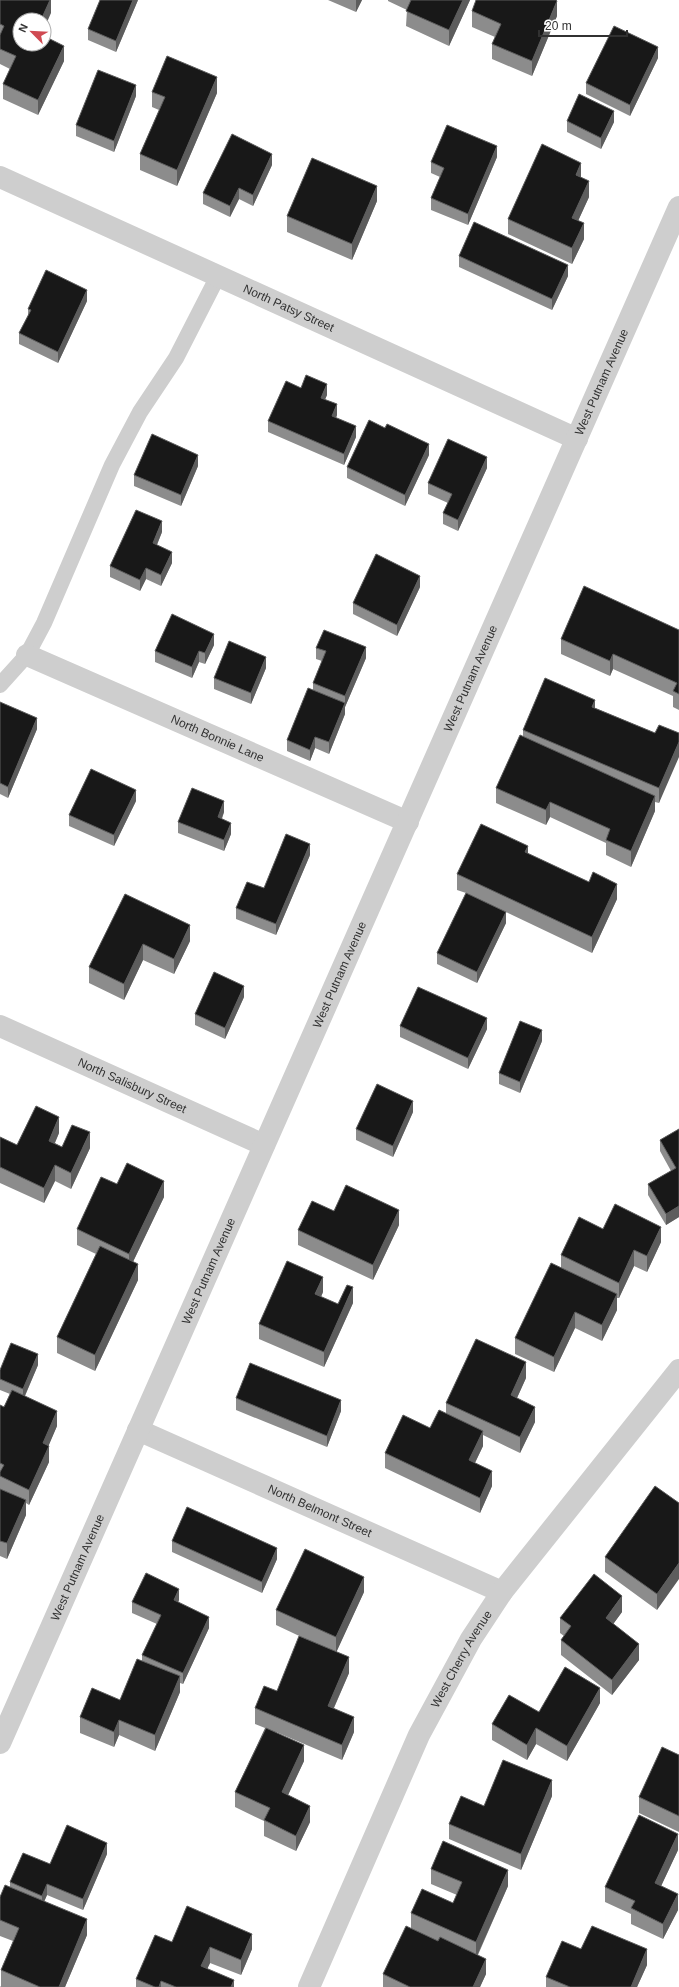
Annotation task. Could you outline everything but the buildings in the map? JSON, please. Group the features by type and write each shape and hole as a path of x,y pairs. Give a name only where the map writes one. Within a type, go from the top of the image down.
{"street":[{"name":"North Patsy Street","path":"0,177 577,438"},
{"name":"West Putnam Avenue","path":"0,1743 679,207"},
{"name":"North Bonnie Lane","path":"27,655 408,822"},
{"name":"North Salisbury Street","path":"0,1026 264,1145"},
{"name":"West Cherry Avenue","path":"310,1987 419,1735 471,1639 502,1592 679,1370"},
{"name":"North Belmont Street","path":"138,1430 502,1592"}],"lane":[{"path":"0,685 27,655 44,624 112,465 140,412 176,358 218,276"}]}
